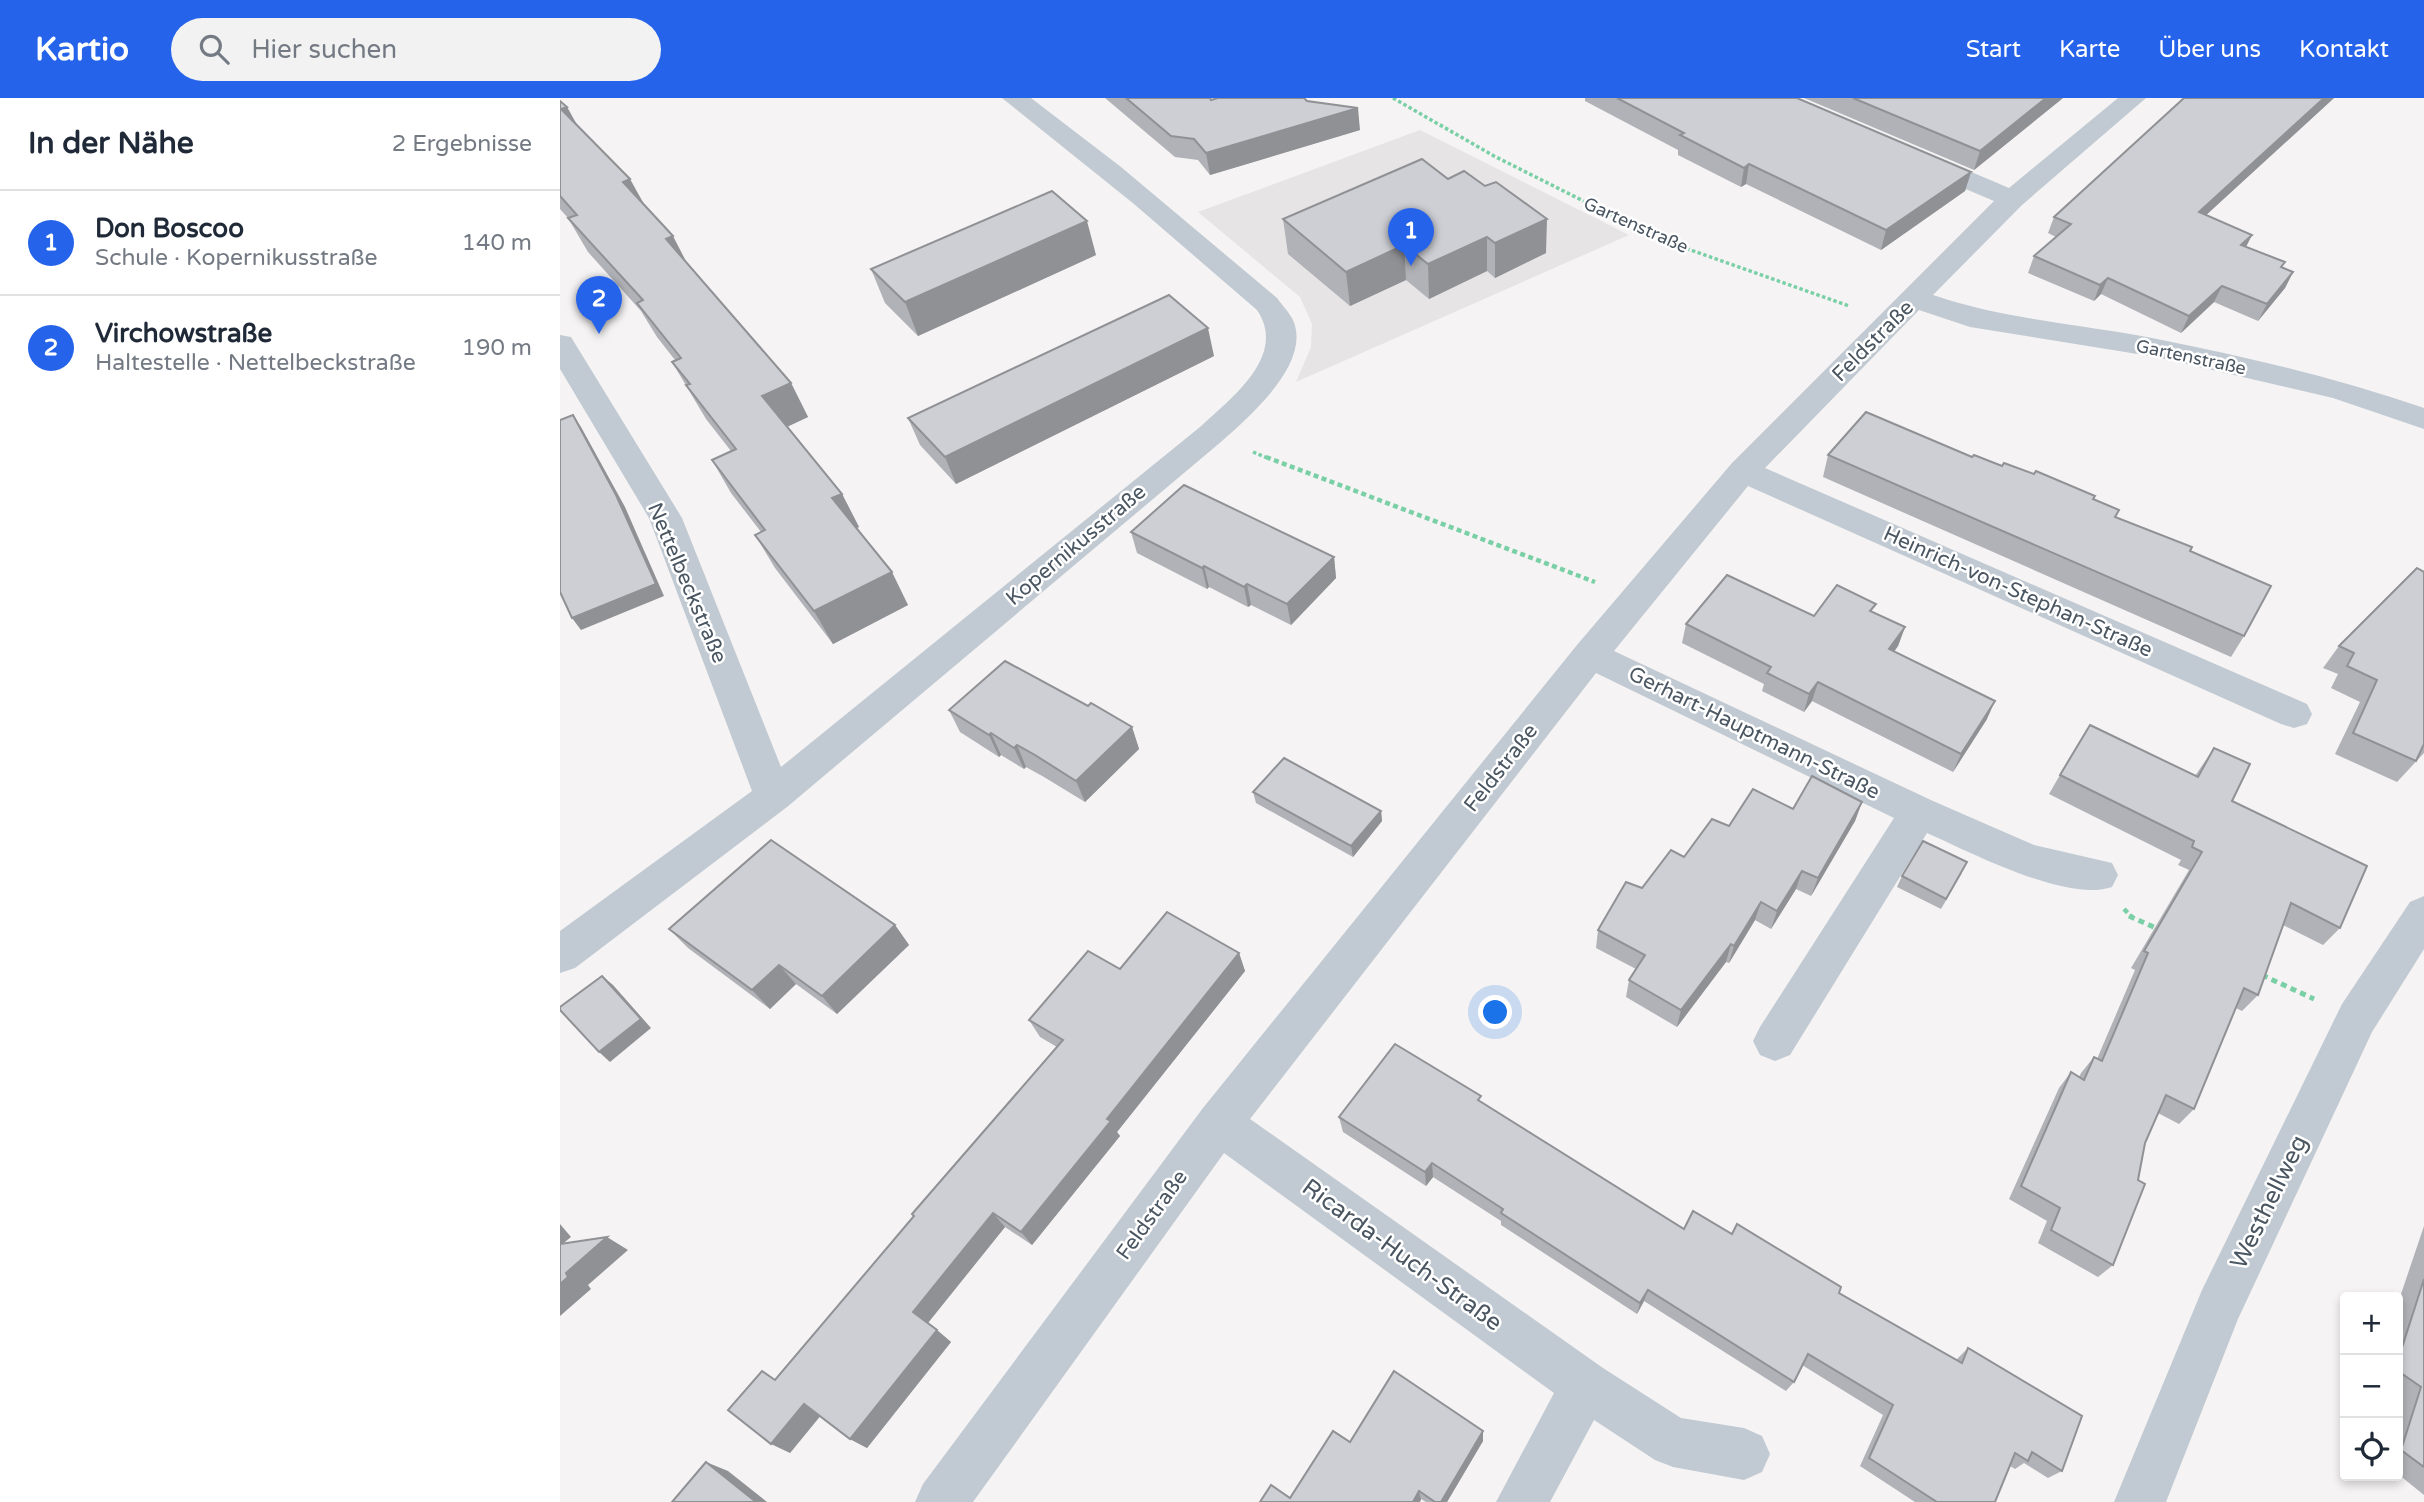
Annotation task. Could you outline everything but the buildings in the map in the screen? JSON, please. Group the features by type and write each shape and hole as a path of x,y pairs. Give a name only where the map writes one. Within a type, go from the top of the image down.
{"street":[{"name":"Kopernikusstraße","path":"560,955 773,796 1210,434 1256,391 1273,366 1281,342 1279,323 1267,304 1070,137 1015,98"},
{"name":"Feldstraße","path":"941,1502 1219,1123 1590,655 1743,471 2012,199 2133,98"},
{"path":"1900,151 2012,199"},
{"name":"Gartenstraße","path":"1904,310 2157,348 2340,390 2424,419"},
{"name":"Nettelbeckstraße","path":"560,344 665,518 773,796"},
{"name":"Heinrich-von-Stephan-Straße","path":"1743,471 2294,714"},
{"name":"Gerhart-Hauptmann-Straße","path":"1590,655 1919,812 2029,861 2098,875"},
{"path":"1775,1041 1919,812"},
{"name":"Westhellweg","path":"2140,1502 2219,1307 2357,1018 2424,914"},
{"name":"Ricarda-Huch-Straße","path":"1219,1123 1585,1386 1673,1442 1744,1454"},
{"path":"1522,1502 1585,1386"}],"path":[{"name":"Gartenstraße","path":"1393,98 1494,156 1657,238 1904,310"},
{"path":"1210,434 1353,492 1579,574 1634,602"},
{"path":"2098,875 2129,916 2167,933"},
{"path":"2256,973 2357,1018"}],"shaded area":[{"path":"1420,130 1629,235 1296,382 1311,347 1312,324 1300,297 1198,212"}],"place":[{"name":"Don Boscoo","path":"1411,266"},
{"name":"Virchowstraße","path":"599,334"}]}
